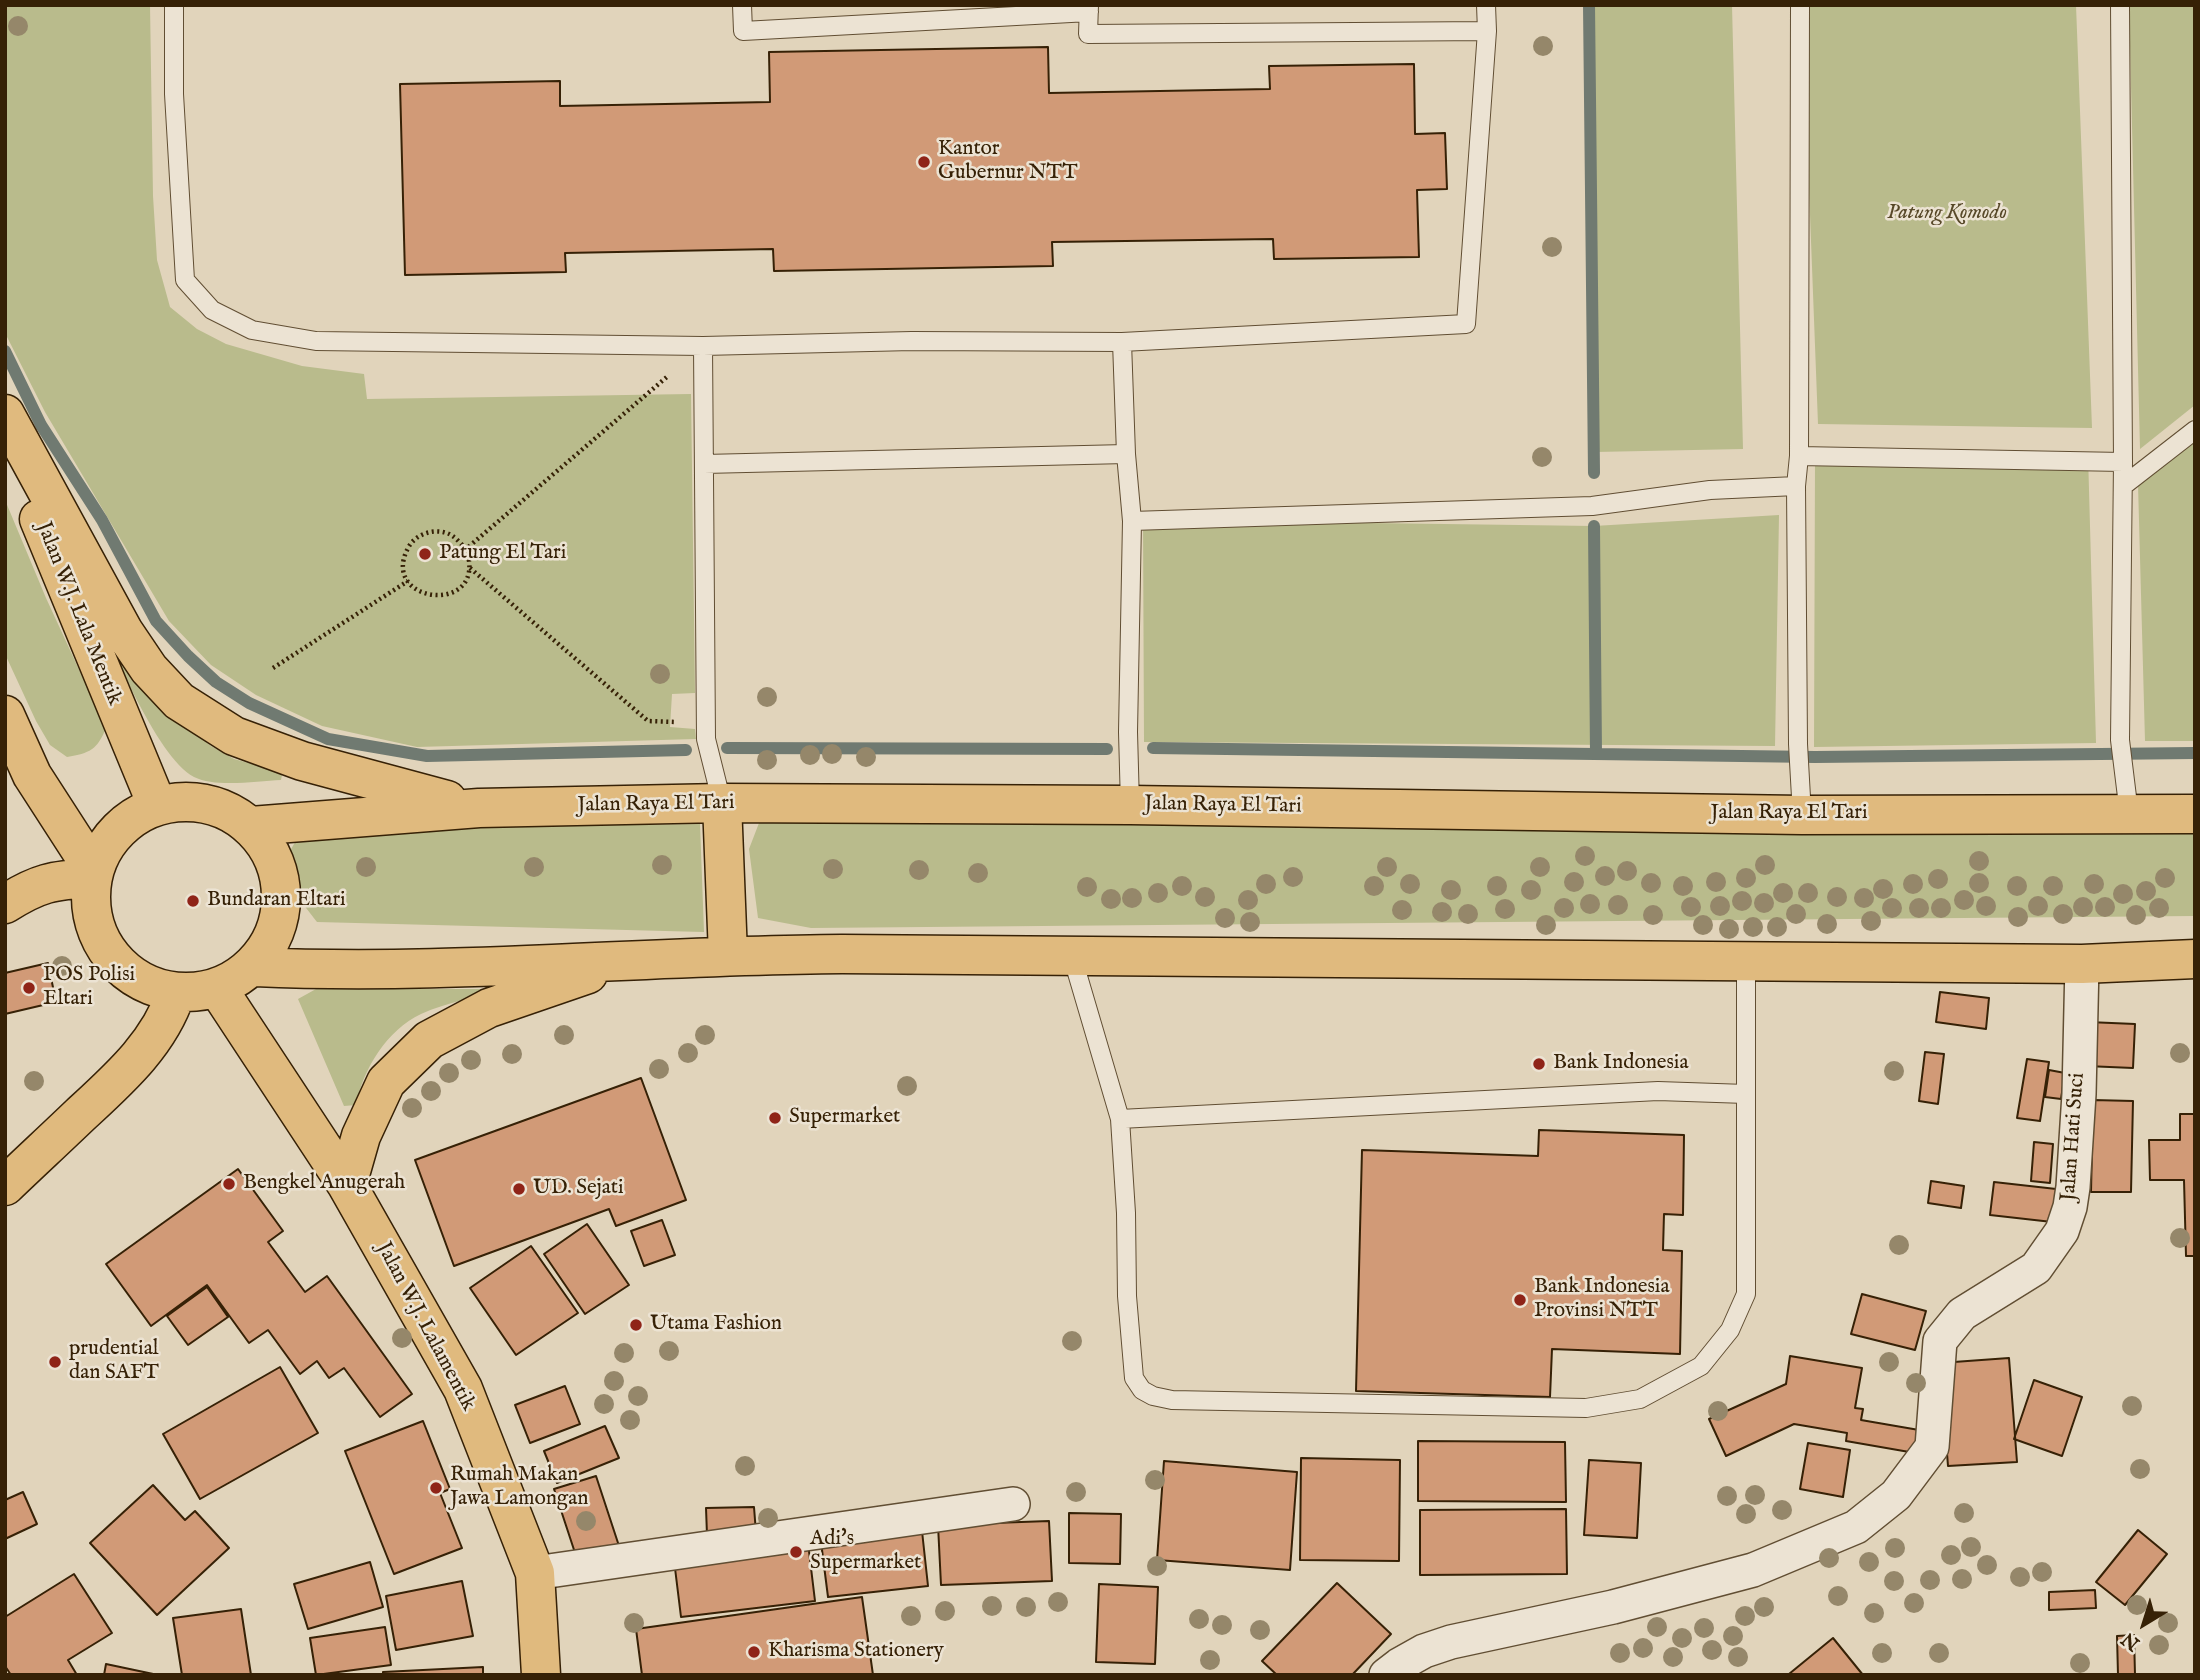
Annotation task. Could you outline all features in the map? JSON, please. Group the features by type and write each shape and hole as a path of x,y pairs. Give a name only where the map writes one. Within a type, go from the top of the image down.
{"main road":[{"path":"5,414 124,632 149,669 179,701 234,736 302,761 479,808"},
{"name":"Jalan W.J. Lala Mentik","path":"5,421 29,496 158,805"},
{"path":"5,715 32,775 93,875"},
{"path":"191,801 223,808 251,826 279,870 281,922 255,967 218,989 176,993 151,987 127,973 109,954 97,931 91,905 93,875 103,849 117,830 136,815 158,805 191,801"},
{"path":"722,803 728,955"},
{"name":"Jalan Raya El Tari","path":"251,826 479,808 722,803 1130,805 1802,816 2195,814"},
{"path":"5,904 29,889 55,880 93,875"},
{"path":"255,967 340,971 728,955 2082,964 2195,959"},
{"path":"347,1185 361,1136 386,1082 429,1040 489,1008 637,959"},
{"name":"Jalan W.J. Lalamentik","path":"218,989 347,1185 463,1390 535,1573 541,1675"},
{"path":"5,1186 108,1090 146,1049 168,1016 176,993"}],"street":[{"name":"Jalan Hati Suci","path":"1386,1675 1424,1651 1451,1642 1613,1607 1753,1570 1856,1527 1896,1496 1932,1447 1941,1340 1962,1314 2036,1268 2062,1231 2073,1187 2079,1094 2082,964"},
{"path":"535,1573 1013,1504"}],"lane":[{"path":"174,5 174,94 185,280 212,310 252,330 316,341 703,346 912,341 1122,342 1466,324 1487,31 1486,5"},
{"path":"741,5 743,31 1089,9 1088,34 1487,31"},
{"path":"1800,5 1799,457 1796,486 1798,744 1802,816"},
{"path":"2120,5 2123,462 2120,740 2129,813"},
{"path":"1122,342 1125,454 1132,521 1128,732 1130,805"},
{"path":"703,346 706,739 722,803"},
{"path":"2123,486 2195,429"},
{"path":"704,464 1125,454"},
{"path":"1799,457 2123,462"},
{"path":"1132,521 1592,506 1719,490 1796,486"},
{"path":"1072,956 1120,1119 1128,1308 1134,1378 1142,1390 1153,1396 1172,1400 1586,1408 1640,1399 1702,1366 1730,1330 1746,1294 1746,961"},
{"path":"1120,1119 1658,1091 1746,1094"}],"path":[{"path":"466,549 703,346"},
{"path":"430,532 442,532 454,536 466,549 470,568 464,583 451,594 435,597 420,593 408,581 404,557 409,546 418,537 430,532"},
{"path":"470,568 648,721 706,724"},
{"path":"273,668 408,581"}],"green space":[{"path":"5,5 150,5 153,196 157,260 170,307 197,329 226,344 302,366 364,374 367,399 691,394 695,693 672,694 670,727 695,729 696,739 417,747 322,726 256,695 211,665 169,621 45,412 5,333"},
{"path":"1584,5 1732,5 1743,449 1595,452"},
{"name":"Patung Komodo","path":"1802,5 2076,5 2092,428 1818,424"},
{"path":"2129,5 2195,5 2195,405 2140,449"},
{"path":"2195,442 2195,741 2145,741 2138,484"},
{"path":"2088,454 2096,743 1814,747 1815,464"},
{"path":"5,500 46,598 106,728 96,746 82,754 67,757 50,745 5,654"},
{"path":"1779,515 1775,746 1144,742 1143,520 1594,526"},
{"path":"88,596 164,710 211,746 234,759 274,770 282,775 281,780 214,782 194,777 179,765 164,746 134,695"},
{"path":"781,816 2195,826 2195,916 811,928 758,918 749,849 759,823"},
{"path":"700,824 704,932 317,922 292,886 287,865 294,844 311,829"},
{"path":"316,989 506,989 441,1006 409,1021 387,1040 378,1052 364,1078 356,1105 344,1106 298,999"}],"building":[{"name":"Kantor Gubernur NTT","path":"1048,47 1049,93 1270,89 1269,66 1414,64 1415,134 1445,133 1447,189 1417,190 1419,257 1274,259 1273,239 1052,242 1053,266 774,271 773,249 565,253 566,272 405,275 400,84 560,81 560,106 770,102 769,52"},
{"name":"POS Polisi Eltari","path":"48,963 56,1002 5,1014 5,973"},
{"path":"1940,992 1989,998 1986,1029 1936,1022"},
{"path":"2088,1022 2135,1024 2133,1068 2086,1066"},
{"path":"1925,1052 1944,1054 1938,1104 1919,1101"},
{"path":"2027,1059 2049,1062 2040,1121 2017,1118"},
{"path":"2049,1070 2065,1073 2061,1099 2045,1097"},
{"path":"641,1078 686,1200 616,1226 609,1209 454,1266 415,1160"},
{"path":"2093,1100 2133,1101 2131,1192 2091,1192"},
{"path":"2180,1114 2195,1114 2195,1256 2186,1256 2184,1180 2150,1180 2149,1140 2180,1140"},
{"name":"Bank Indonesia Provinsi NTT","path":"1539,1130 1684,1135 1683,1215 1664,1214 1663,1250 1682,1251 1680,1354 1552,1349 1550,1397 1356,1391 1362,1150 1538,1156"},
{"path":"2034,1142 2053,1144 2050,1183 2031,1181"},
{"path":"238,1169 283,1231 268,1242 305,1292 327,1276 412,1394 380,1417 344,1368 329,1378 317,1361 300,1374 268,1330 249,1343 207,1285 151,1326 106,1264"},
{"path":"1931,1181 1964,1186 1961,1208 1928,1203"},
{"path":"1994,1182 2065,1190 2061,1223 1990,1215"},
{"path":"662,1220 675,1255 644,1266 631,1231"},
{"path":"587,1224 629,1285 585,1314 544,1254"},
{"path":"531,1246 578,1313 516,1355 470,1288"},
{"path":"207,1287 228,1317 188,1345 167,1316"},
{"path":"1862,1294 1926,1311 1915,1350 1851,1334"},
{"path":"1790,1356 1862,1368 1855,1408 1863,1409 1861,1420 1919,1430 1915,1453 1846,1441 1847,1433 1794,1424 1726,1456 1709,1419 1786,1384"},
{"path":"2009,1358 2017,1462 1948,1466 1940,1363"},
{"path":"280,1367 318,1433 200,1499 163,1434"},
{"path":"2034,1380 2082,1397 2062,1456 2014,1439"},
{"path":"565,1386 580,1424 530,1443 515,1405"},
{"path":"423,1421 450,1489 440,1493 462,1548 394,1574 345,1451"},
{"path":"605,1426 619,1458 557,1483 544,1451"},
{"path":"1418,1441 1565,1442 1566,1502 1418,1501"},
{"path":"1808,1443 1850,1450 1843,1497 1800,1489"},
{"path":"1301,1458 1400,1460 1399,1561 1300,1560"},
{"path":"1589,1460 1641,1463 1637,1538 1584,1535"},
{"path":"1164,1461 1297,1472 1290,1570 1157,1560"},
{"path":"596,1476 620,1549 578,1562 554,1489"},
{"path":"153,1485 185,1520 195,1511 229,1548 157,1615 90,1543"},
{"path":"23,1492 37,1524 5,1539 5,1500"},
{"path":"754,1507 756,1533 707,1535 706,1508"},
{"path":"1566,1509 1567,1574 1420,1575 1420,1510"},
{"path":"1069,1513 1121,1514 1120,1564 1069,1563"},
{"path":"1049,1521 1052,1581 941,1585 938,1525"},
{"path":"2138,1530 2167,1554 2125,1605 2096,1582"},
{"path":"922,1531 928,1586 828,1597 821,1542"},
{"path":"808,1543 815,1601 681,1617 674,1560"},
{"path":"370,1562 383,1607 308,1629 294,1584"},
{"path":"74,1574 112,1633 68,1660 77,1675 11,1675 5,1666 5,1617"},
{"path":"462,1581 473,1636 396,1650 386,1596"},
{"path":"1337,1583 1391,1634 1352,1675 1277,1675 1262,1661"},
{"path":"1099,1584 1158,1587 1155,1664 1096,1662"},
{"path":"2095,1590 2096,1608 2049,1610 2049,1592"},
{"name":"Kharisma Stationery","path":"862,1597 873,1675 642,1675 636,1629"},
{"path":"241,1609 251,1675 182,1675 173,1618"},
{"path":"385,1627 391,1665 316,1675 310,1638"},
{"path":"2134,1635 2135,1675 2118,1675 2117,1636"},
{"path":"1833,1638 1863,1675 1789,1674"},
{"path":"106,1664 158,1675 104,1675"},
{"path":"483,1667 483,1675 383,1675 383,1672"}],"waterway":[{"path":"1589,5 1594,473"},
{"path":"5,351 41,425 102,520 156,621 216,682 249,703 328,739 427,756 686,750"},
{"path":"1594,526 1596,754"},
{"path":"727,748 1107,749"},
{"path":"1153,748 1815,757 2195,753"}],"place":[{"name":"Kantor Gubernur NTT","path":"924,162"},
{"name":"Patung El Tari","path":"425,554"},
{"name":"Bundaran Eltari","path":"193,901"},
{"name":"POS Polisi Eltari","path":"29,988"},
{"name":"Bank Indonesia","path":"1539,1064"},
{"name":"Supermarket","path":"775,1118"},
{"name":"Bengkel Anugerah","path":"229,1184"},
{"name":"UD. Sejati","path":"519,1189"},
{"name":"Bank Indonesia Provinsi NTT","path":"1520,1300"},
{"name":"Utama Fashion","path":"636,1325"},
{"name":"prudential dan SAFT","path":"55,1362"},
{"name":"Rumah Makan Jawa Lamongan","path":"436,1488"},
{"name":"Adi's Supermarket","path":"796,1552"},
{"name":"Kharisma Stationery","path":"754,1652"}]}
